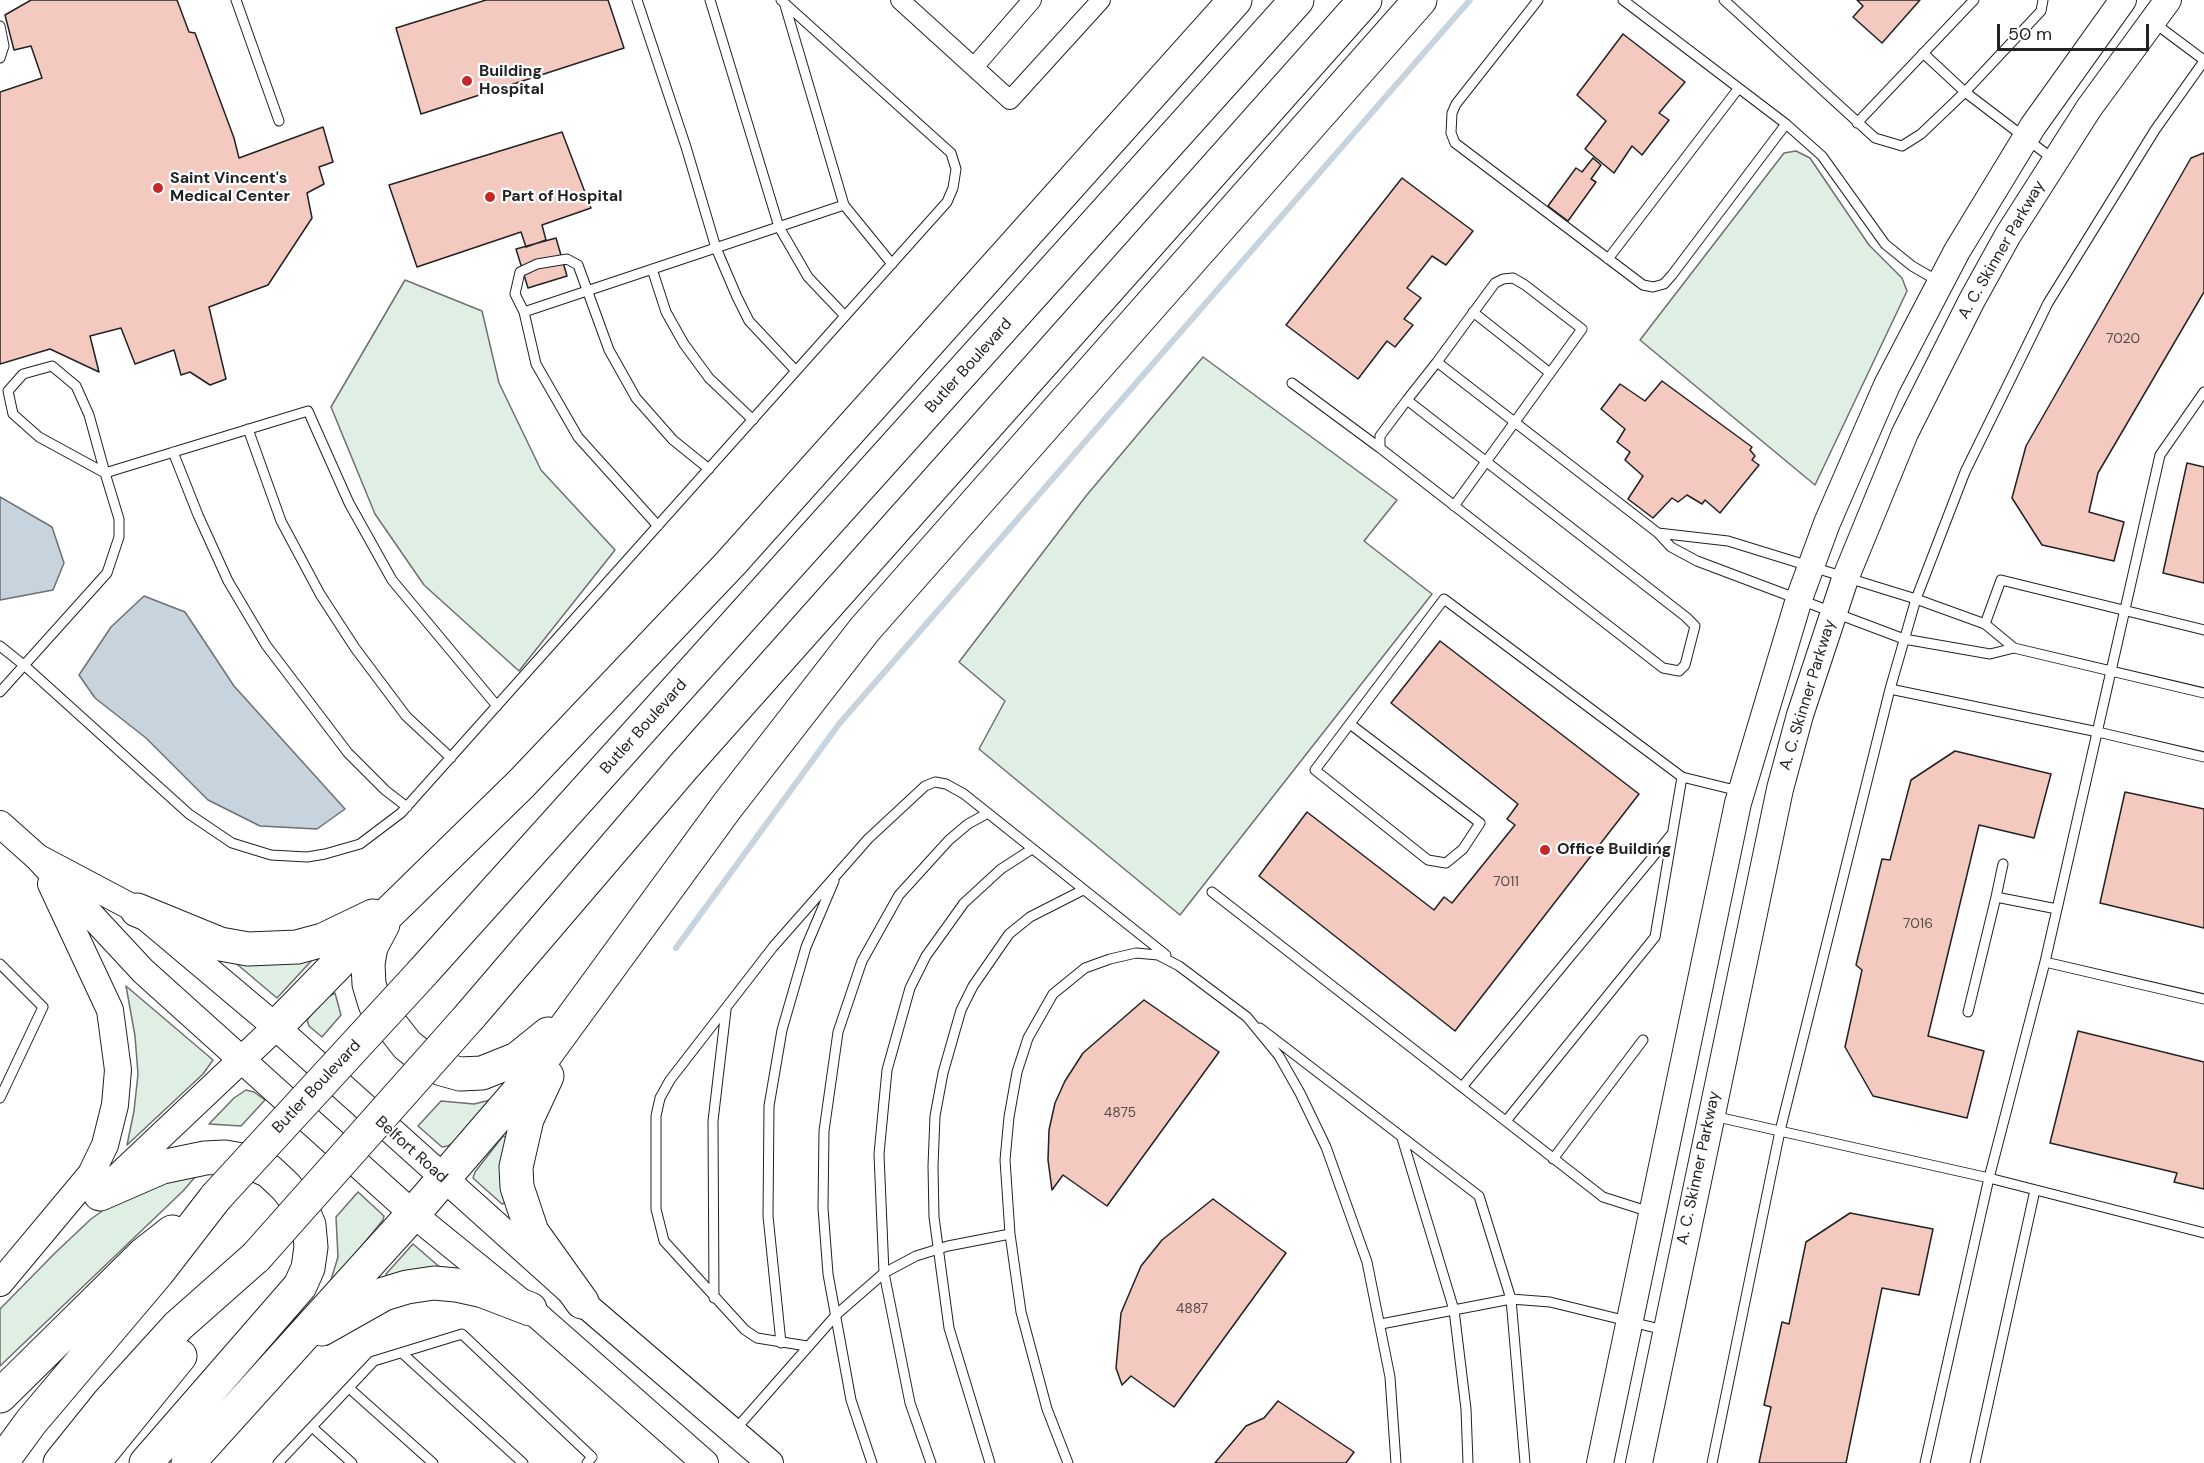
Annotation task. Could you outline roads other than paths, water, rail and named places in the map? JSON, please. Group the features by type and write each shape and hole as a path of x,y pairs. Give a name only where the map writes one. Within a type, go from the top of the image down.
{"highway":[{"path":"276,1027 403,898 521,784 730,564 1235,0"},
{"name":"Butler Boulevard","path":"1,1463 31,1422 158,1272 216,1197 422,973 1297,0"},
{"path":"93,1463 191,1344 256,1257 470,1016 684,766 1365,0"},
{"path":"188,1463 413,1214 519,1091 728,805 865,629 1420,0"},
{"path":"137,910 220,944 248,949 274,949 297,947 323,940 376,915 403,898"},
{"path":"403,898 382,926 371,947 369,984 375,1004 407,1045 422,1057 442,1069 460,1074 482,1073 517,1059 578,1010"},
{"path":"578,1010 527,1119 516,1167 517,1187 532,1232 582,1302"},
{"path":"100,1194 162,1167 205,1158 225,1157 247,1161 269,1171 301,1206 309,1225 311,1247 308,1268 300,1286 146,1463"},
{"path":"0,1396 144,1254 216,1197"},
{"path":"60,1463 109,1402 178,1326 256,1257"},
{"path":"284,1357 335,1320 384,1294 407,1287 434,1283 456,1285 530,1309"}],"main road":[{"path":"1600,1463 1741,792 1799,599 1883,395 1940,283 2025,139 2122,0"},
{"name":"A. C. Skinner Parkway","path":"1639,1463 1780,789 1800,715 1845,579 1905,433 1937,367 2008,235 2055,160 2168,0"},
{"name":"Belfort Road","path":"0,824 37,857 143,971 413,1214 530,1309 705,1463"},
{"path":"8,1275 91,1174 110,1131 118,1070 110,1010 37,857"},
{"name":"Belfort Road","path":"37,857 137,910 276,1027 443,1180 770,1463"},
{"path":"8,1275 100,1194 276,1027"}],"street":[{"path":"900,0 1010,100 1096,2"},
{"path":"974,67 1032,0"}],"lane":[{"path":"236,0 279,121"},
{"path":"637,0 686,147 716,248 749,321 796,371"},
{"path":"710,0 779,227 808,277 845,316"},
{"path":"1538,0 1456,104 1452,113 1451,133 1455,142 1463,149 1643,285 1653,287 1664,284 1786,124"},
{"path":"1623,0 1786,124 1822,156 1885,244 1912,266 1940,283"},
{"path":"1724,0 1875,138 1902,146 1922,134 1965,92 2040,12 2043,0"},
{"path":"1857,123 1974,0"},
{"path":"783,1 844,205 892,264"},
{"path":"0,646 189,814 209,830 253,852 289,857 325,854 360,844 406,807 947,202 953,188 956,169 951,153 783,1"},
{"path":"1712,1463 1780,1131 1890,689 1916,599 1965,472 2048,303 2156,130 2204,60 2152,22"},
{"path":"0,26 4,46 0,58"},
{"path":"1923,53 1965,92 2055,160"},
{"path":"1608,260 1738,89"},
{"path":"524,312 844,205"},
{"path":"658,526 578,437 536,364 524,312 514,294 520,272 537,264 567,260 578,266 609,350 636,398 674,440 709,469"},
{"path":"652,269 666,312 684,344 709,378 753,420"},
{"path":"1380,448 1380,436 1495,283 1513,278 1582,329 1454,506"},
{"path":"1473,312 1550,373"},
{"path":"1437,362 1658,532 1671,547 1698,561 1904,639 1990,654 2014,648"},
{"path":"0,692 82,604 107,573 114,559 119,537 119,519 105,473 89,415 76,386 52,366 23,374 8,391 13,414 39,437 105,473 308,411 349,503 392,580 497,706"},
{"path":"1292,383 1380,448 1663,668 1678,671 1685,665 1695,626 1686,616 1407,400"},
{"path":"1925,1463 1989,1178 2045,962 2160,455 2204,392"},
{"path":"248,429 281,521 320,594 355,648 406,716 451,758"},
{"path":"172,452 228,581 266,645 348,753 385,790 406,807"},
{"path":"1658,532 1728,541 1811,566 1845,579 1916,599 1985,624 2014,648 2204,693"},
{"path":"1985,624 2001,580 2204,630"},
{"path":"1350,724 1480,823 1463,849 1446,863 1428,860 1315,770 1444,599 1682,777 1741,792"},
{"path":"1890,689 2098,732 2204,757"},
{"path":"1506,1121 1655,937 1682,777"},
{"path":"807,1346 757,1338 745,1330 664,1241 658,1226 656,1209 656,1116 660,1098 670,1080 773,947 837,874 910,797 935,782 946,784 964,794 1179,966 1479,1196 1510,1299 1525,1463"},
{"path":"872,1463 851,1400 828,1274 823,1208 824,1131 838,1032 862,961 899,895 949,840 968,824 988,813"},
{"path":"1462,1087 1672,833"},
{"path":"931,1463 910,1403 884,1273 880,1165 881,1111 887,1070 910,988 926,956 964,903 1001,869 1032,849"},
{"path":"1968,1012 2003,864"},
{"path":"782,1343 768,1216 769,1106 782,1030 800,968 837,874"},
{"path":"990,1463 949,1328 938,1250 933,1166 935,1116 943,1073 961,1010 973,986 1010,934 1030,917 1083,890"},
{"path":"1212,892 1603,1197 1652,1213"},
{"path":"1995,897 2057,909"},
{"path":"1068,1463 1047,1410 1034,1368 1021,1312 1010,1234 1005,1160 1009,1117 1017,1072 1028,1038 1040,1013 1067,981 1085,968 1136,953 1158,955 1179,966"},
{"path":"2045,962 2204,999"},
{"path":"0,964 43,1007 0,1098"},
{"path":"714,1298 713,1121 726,1008"},
{"path":"1247,1017 1279,1056 1326,1147 1367,1262 1390,1377 1396,1463"},
{"path":"1554,1159 1643,1040"},
{"path":"1710,1115 1989,1178 2204,1233"},
{"path":"1402,1137 1454,1310 1466,1409 1468,1463"},
{"path":"1975,1463 2035,1190"},
{"path":"734,1431 837,1314 884,1273 916,1256 1010,1234"},
{"path":"1381,1324 1510,1299 1550,1302 1666,1331"},
{"path":"284,1461 312,1427 374,1361 462,1334 592,1458 587,1463"},
{"path":"402,1353 523,1463"},
{"path":"349,1388 433,1463"},
{"path":"312,1427 352,1463"}],"waterway":[{"path":"676,948 839,724 1470,0"}],"place":[{"name":"Building Hospital","path":"467,81"},
{"name":"Saint Vincent's Medical Center","path":"158,188"},
{"name":"Part of Hospital","path":"490,197"},
{"name":"Office Building","path":"1545,850"}]}
